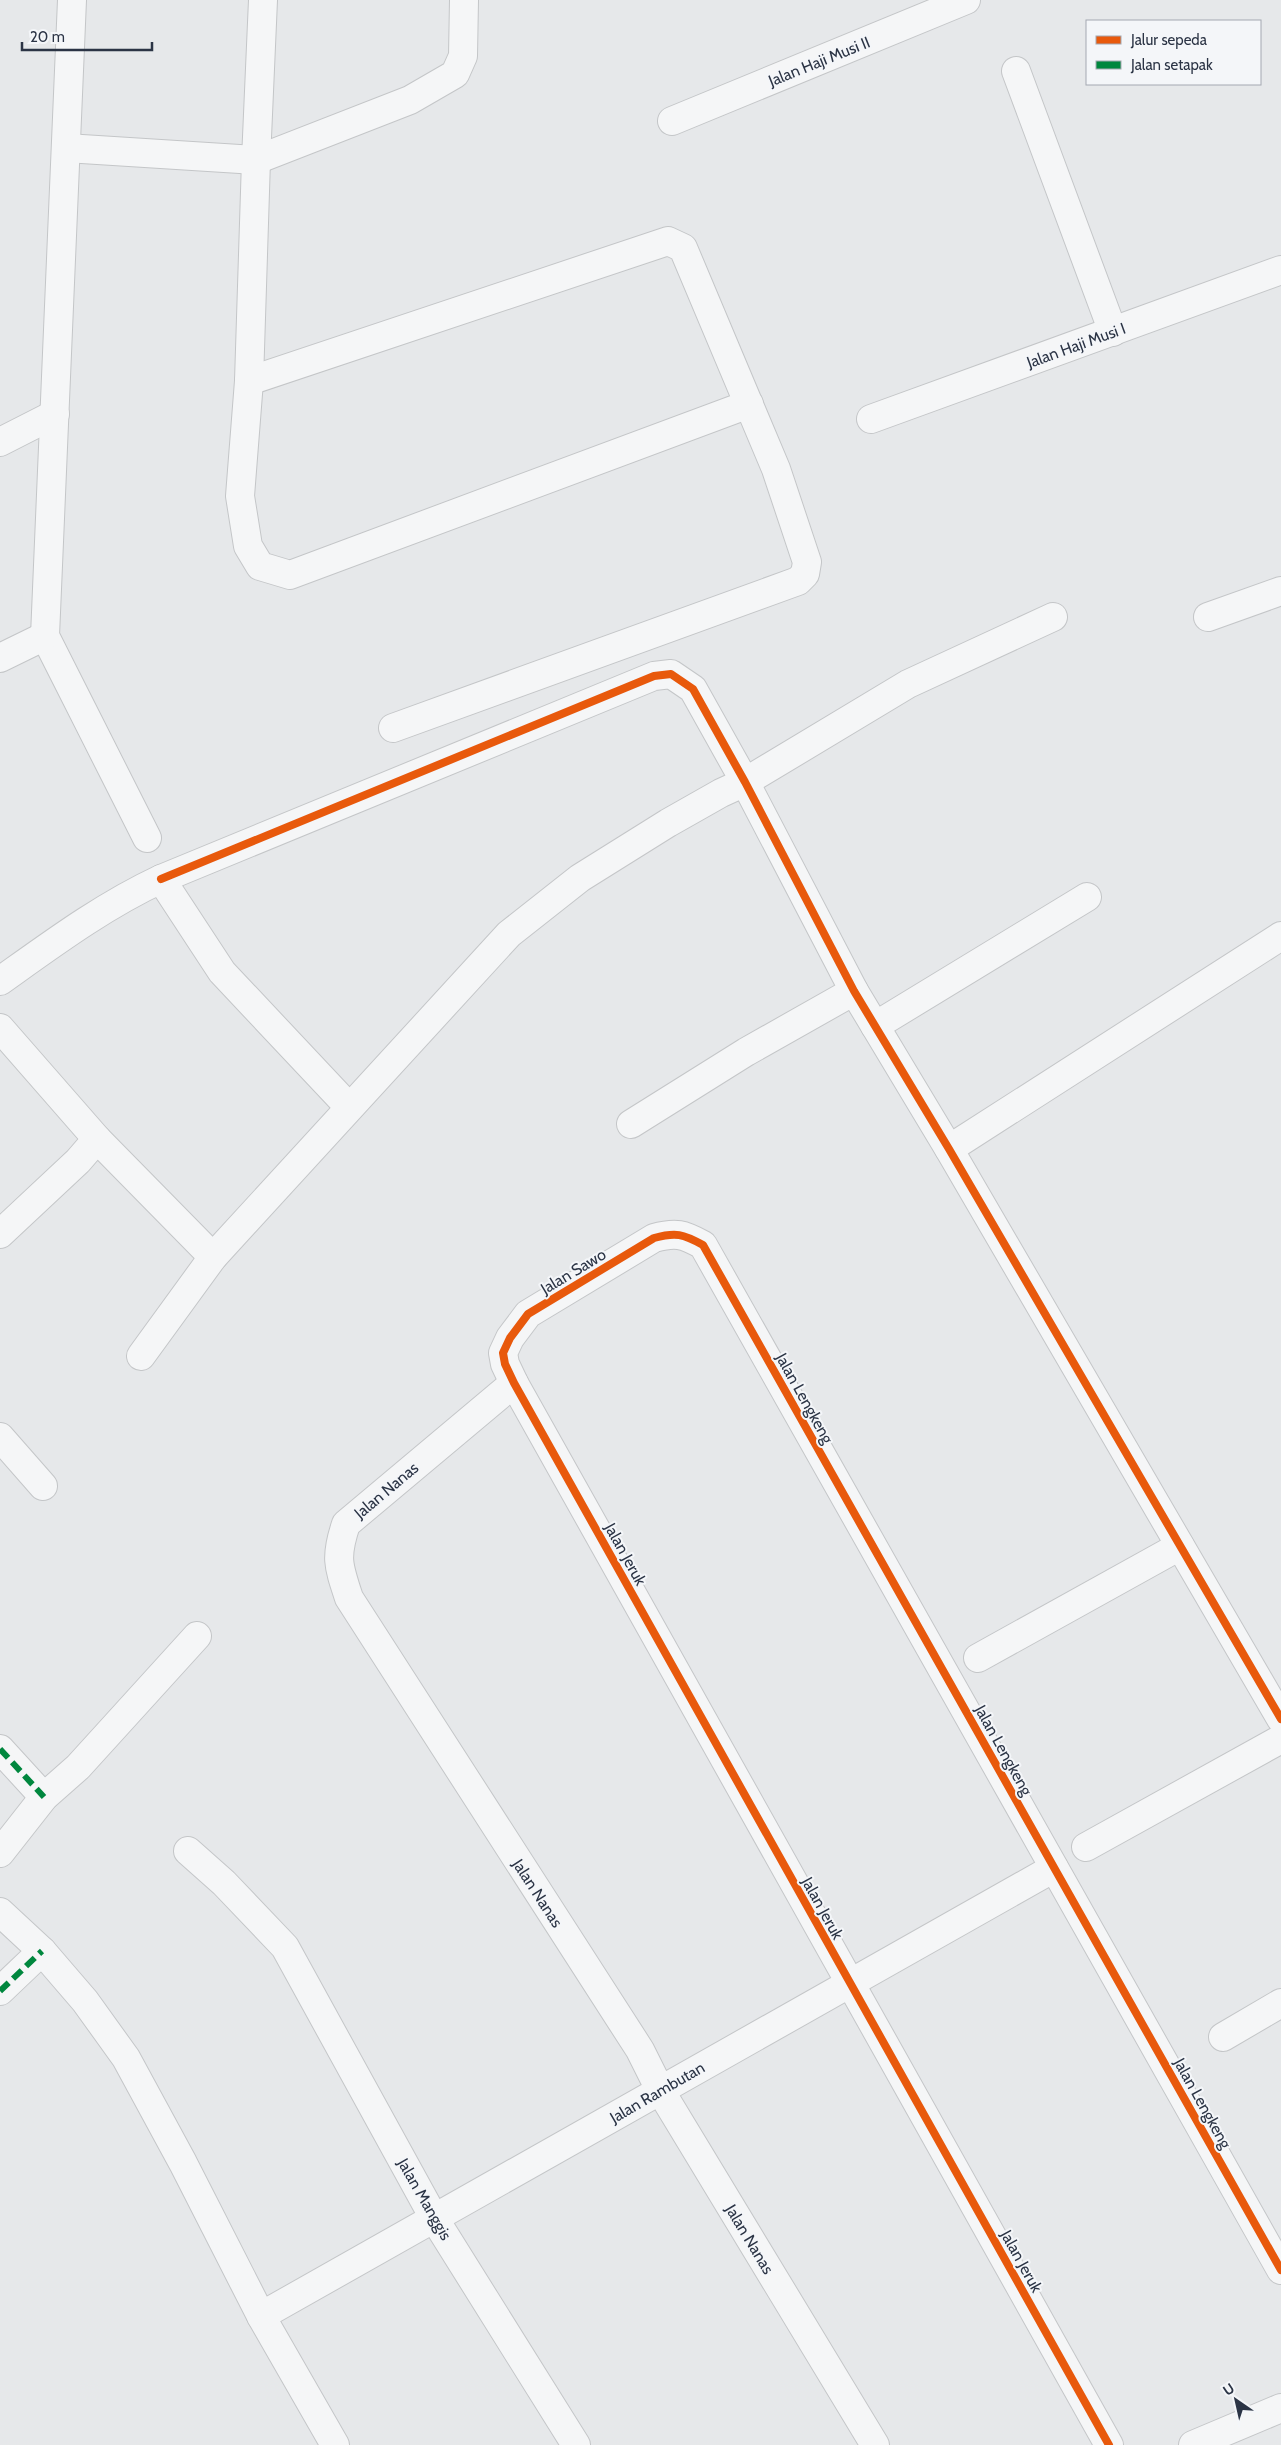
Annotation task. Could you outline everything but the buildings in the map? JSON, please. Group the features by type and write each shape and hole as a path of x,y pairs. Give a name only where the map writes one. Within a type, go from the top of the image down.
{"street":[{"path":"72,0 45,636 147,838"},
{"path":"263,0 249,381 240,496 248,546 260,566 290,575 749,404"},
{"path":"66,148 256,160 410,100 455,74 463,56 464,0"},
{"name":"Jalan Haji Musi II","path":"672,121 966,0"},
{"path":"1016,70 1113,332"},
{"path":"249,381 668,241 683,248 776,469 807,562 805,574 798,581 393,728"},
{"name":"Jalan Haji Musi I","path":"871,419 1281,270"},
{"path":"0,442 55,414"},
{"path":"1208,617 1281,591"},
{"path":"141,1356 213,1257 510,934 580,878 720,792 745,782 908,684 1053,617"},
{"path":"0,658 45,636"},
{"path":"0,981 61,937 127,895 161,879 654,676 671,674 693,689 745,782 854,991 949,1149 1281,1719"},
{"path":"161,879 222,972 348,1108"},
{"path":"875,1026 1087,897"},
{"path":"949,1149 1281,936"},
{"path":"631,1124 746,1052 854,991"},
{"path":"0,1028 97,1139 213,1257"},
{"path":"0,1234 78,1161 97,1139"},
{"name":"Jalan Sawo","path":"514,1384 505,1364 504,1352 510,1338 528,1314 654,1238 671,1234 686,1236 703,1244"},
{"name":"Jalan Lengkeng","path":"703,1244 1281,2270"},
{"name":"Jalan Jeruk","path":"514,1384 1109,2445"},
{"name":"Jalan Nanas","path":"514,1384 346,1524 338,1548 339,1567 349,1598 640,2050 660,2090 875,2445"},
{"path":"0,1437 43,1486"},
{"path":"978,1658 1180,1546"},
{"path":"0,1853 44,1797 78,1767 197,1636"},
{"path":"1086,1847 1281,1739"},
{"path":"0,1749 44,1797"},
{"name":"Jalan Manggis","path":"188,1851 224,1883 285,1947 434,2218 576,2445"},
{"name":"Jalan Rambutan","path":"260,2316 1054,1868"},
{"path":"0,1912 42,1951 85,2001 126,2058 192,2180 260,2316 335,2445"},
{"path":"0,1991 42,1951"},
{"path":"1223,2037 1281,2003"},
{"path":"1193,2445 1280,2411"}],"marked path":[{"path":"0,1749 44,1797"},
{"path":"0,1991 42,1951"}],"cycle path":[{"path":"161,879 654,676 671,674 693,689 745,782 854,991 949,1149 1281,1719"},
{"path":"1109,2445 514,1383 505,1364 503,1353 510,1338 528,1314 654,1238 679,1235 703,1245 1281,2270"}]}
